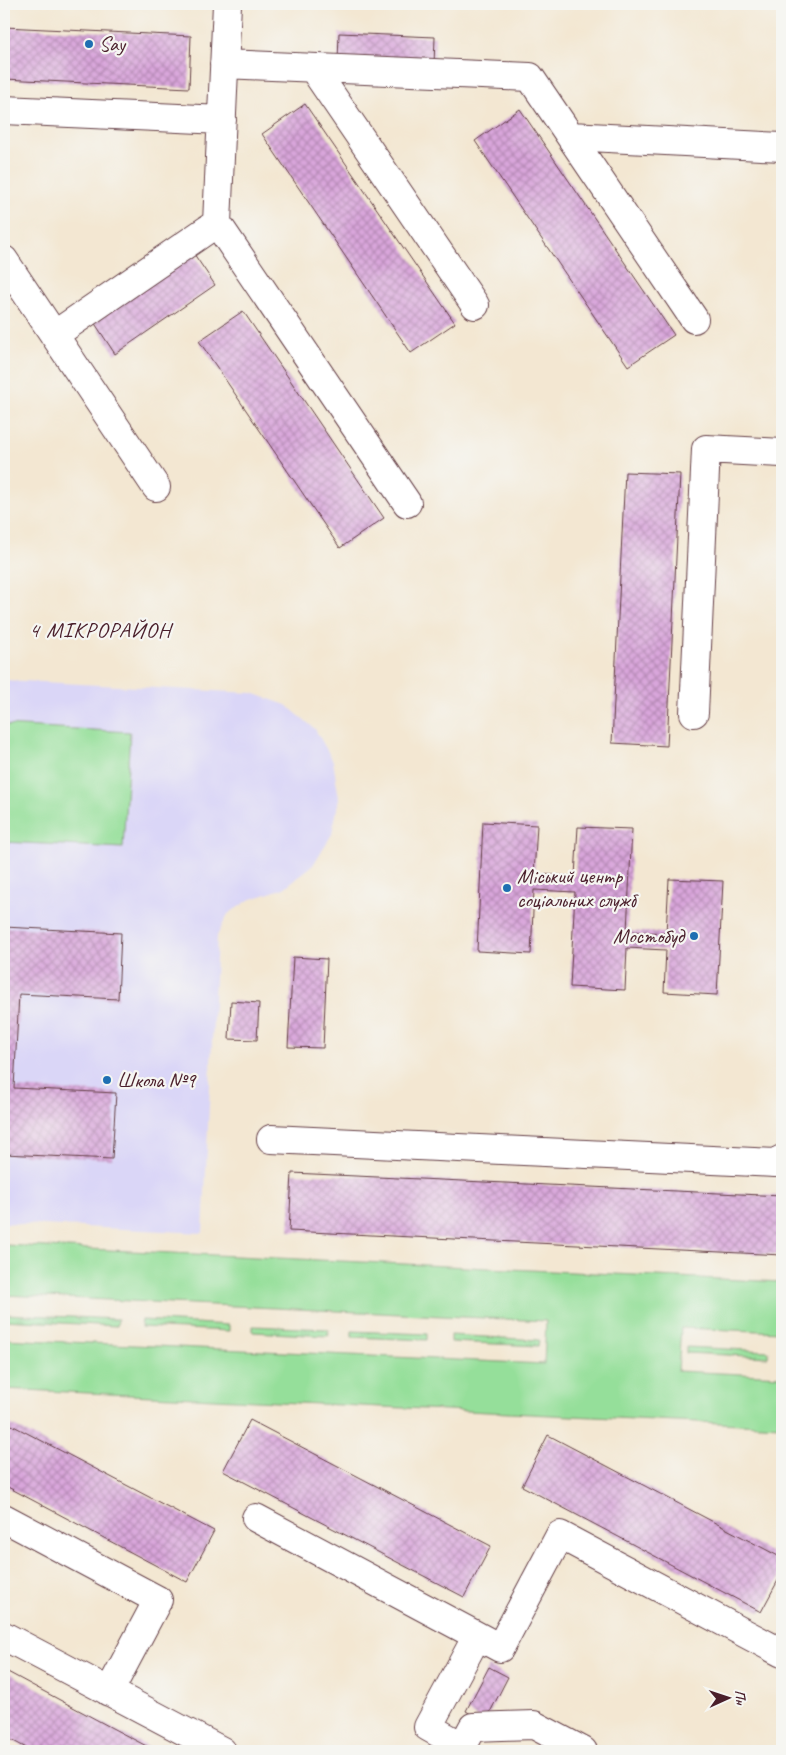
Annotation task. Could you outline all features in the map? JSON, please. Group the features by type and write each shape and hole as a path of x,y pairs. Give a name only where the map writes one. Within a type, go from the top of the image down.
{"lane":[{"path":"227,4 217,223 407,503"},
{"path":"224,64 530,78 694,319"},
{"path":"313,68 475,305"},
{"path":"4,110 222,120"},
{"path":"570,136 782,147"},
{"path":"54,335 217,223"},
{"path":"4,260 156,487"},
{"path":"694,713 706,449 782,453"},
{"path":"271,1139 775,1163 782,1159"},
{"path":"4,1518 158,1600 109,1692"},
{"path":"256,1518 500,1648 560,1535 782,1653"},
{"path":"4,1636 222,1751"},
{"path":"477,1636 428,1727 461,1749 473,1727 534,1725 583,1751"}],"shaded area":[{"name":"Школа №9","path":"4,680 252,693 286,705 315,729 333,761 339,798 332,834 313,865 284,888 249,900 228,914 217,936 203,1233 4,1223"}],"green space":[{"path":"4,725 130,732 123,848 4,842"},
{"path":"4,1245 782,1282 782,1332 681,1328 678,1371 782,1376 782,1426 4,1389 4,1339 544,1364 546,1321 4,1295"},
{"path":"4,1314 118,1319 117,1326 4,1320"},
{"path":"142,1320 229,1325 229,1331 141,1327"},
{"path":"253,1326 328,1329 328,1336 253,1332"},
{"path":"352,1331 427,1334 427,1340 352,1337"},
{"path":"451,1335 539,1340 538,1346 451,1342"},
{"path":"686,1347 769,1351 768,1357 686,1353"}],"building":[{"path":"4,27 191,36 189,88 4,79"},
{"path":"339,33 435,37 434,65 338,61"},
{"path":"305,104 455,323 411,353 262,134"},
{"path":"520,109 674,335 628,366 475,141"},
{"path":"194,254 215,285 115,354 94,322"},
{"path":"243,311 384,518 340,548 199,341"},
{"path":"625,472 680,474 667,746 612,743"},
{"path":"483,822 537,825 534,874 575,876 578,827 632,829 627,931 666,933 669,879 723,881 717,995 664,992 666,950 627,948 625,990 570,987 575,892 534,890 531,954 477,951"},
{"path":"4,927 121,933 118,999 19,994 14,1088 116,1093 112,1159 4,1154"},
{"path":"293,957 327,959 323,1048 288,1047"},
{"path":"231,1001 259,1003 257,1040 229,1039"},
{"path":"292,1173 782,1196 782,1255 289,1231"},
{"path":"250,1420 491,1546 464,1597 223,1471"},
{"path":"4,1421 214,1531 187,1582 4,1485"},
{"path":"548,1435 782,1558 782,1573 761,1612 522,1486"},
{"path":"489,1667 508,1677 485,1722 466,1711"},
{"path":"4,1670 156,1751 32,1751 4,1736"}],"place":[{"name":"Say","path":"89,44"},
{"name":"Міський центр соціальних служб","path":"507,888"},
{"name":"Мостобуд","path":"694,936"},
{"name":"Школа №9","path":"107,1080"}],"district":[{"name":"4 МІКРОРАЙОН","path":"100,629"}]}
